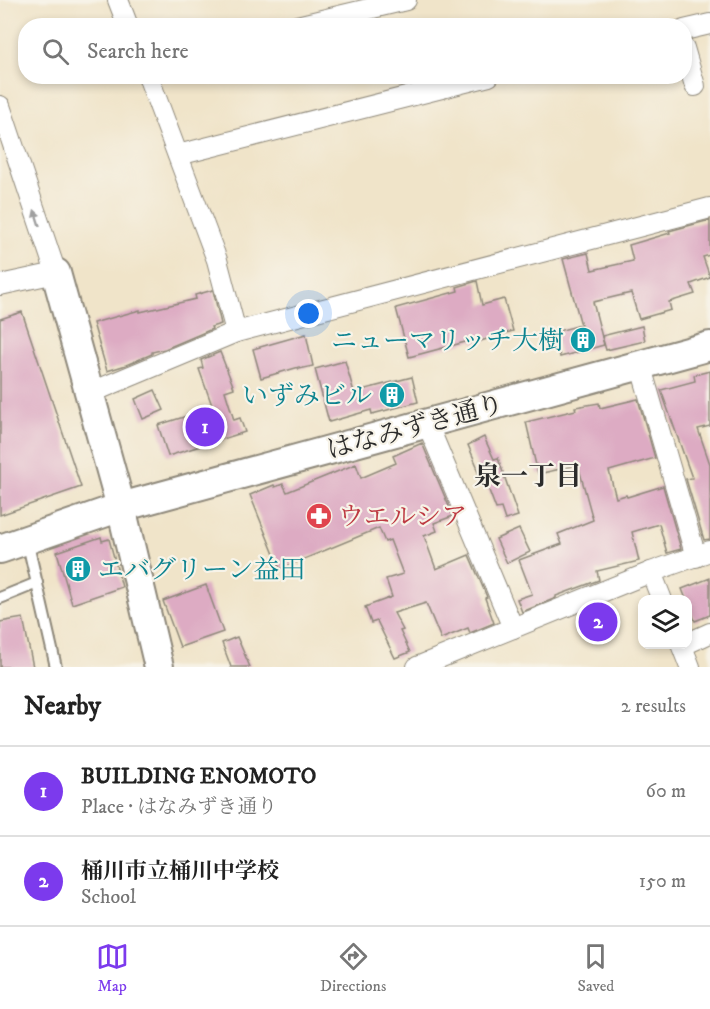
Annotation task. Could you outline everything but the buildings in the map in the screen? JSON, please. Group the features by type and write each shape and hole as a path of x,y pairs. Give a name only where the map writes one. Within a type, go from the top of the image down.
{"street":[{"path":"118,0 125,18"},
{"path":"331,18 406,0"},
{"path":"692,28 710,24"},
{"path":"692,76 695,86"},
{"path":"151,84 217,260 236,332"},
{"path":"178,155 458,84"},
{"path":"0,106 56,273 121,507 159,667"},
{"path":"90,393 236,332 710,208"},
{"path":"0,285 56,273"},
{"name":"はなみずき通り","path":"0,549 121,507 710,346"},
{"path":"417,667 651,572 703,554 640,364"},
{"path":"428,423 513,628"},
{"path":"651,572 660,595"},
{"path":"692,640 710,633"},
{"path":"685,649 690,667"}],"lane":[{"path":"27,540 56,667"},
{"path":"0,598 37,583"}],"place":[{"name":"ニューマリッチ大樹","path":"583,340"},
{"name":"いずみビル","path":"392,395"},
{"name":"BUILDING ENOMOTO","path":"205,427"},
{"name":"ウエルシア","path":"319,516"},
{"name":"エバグリーン益田","path":"78,569"},
{"name":"桶川市立桶川中学校","path":"598,622"}],"district":[{"name":"泉一丁目","path":"528,476"}]}
